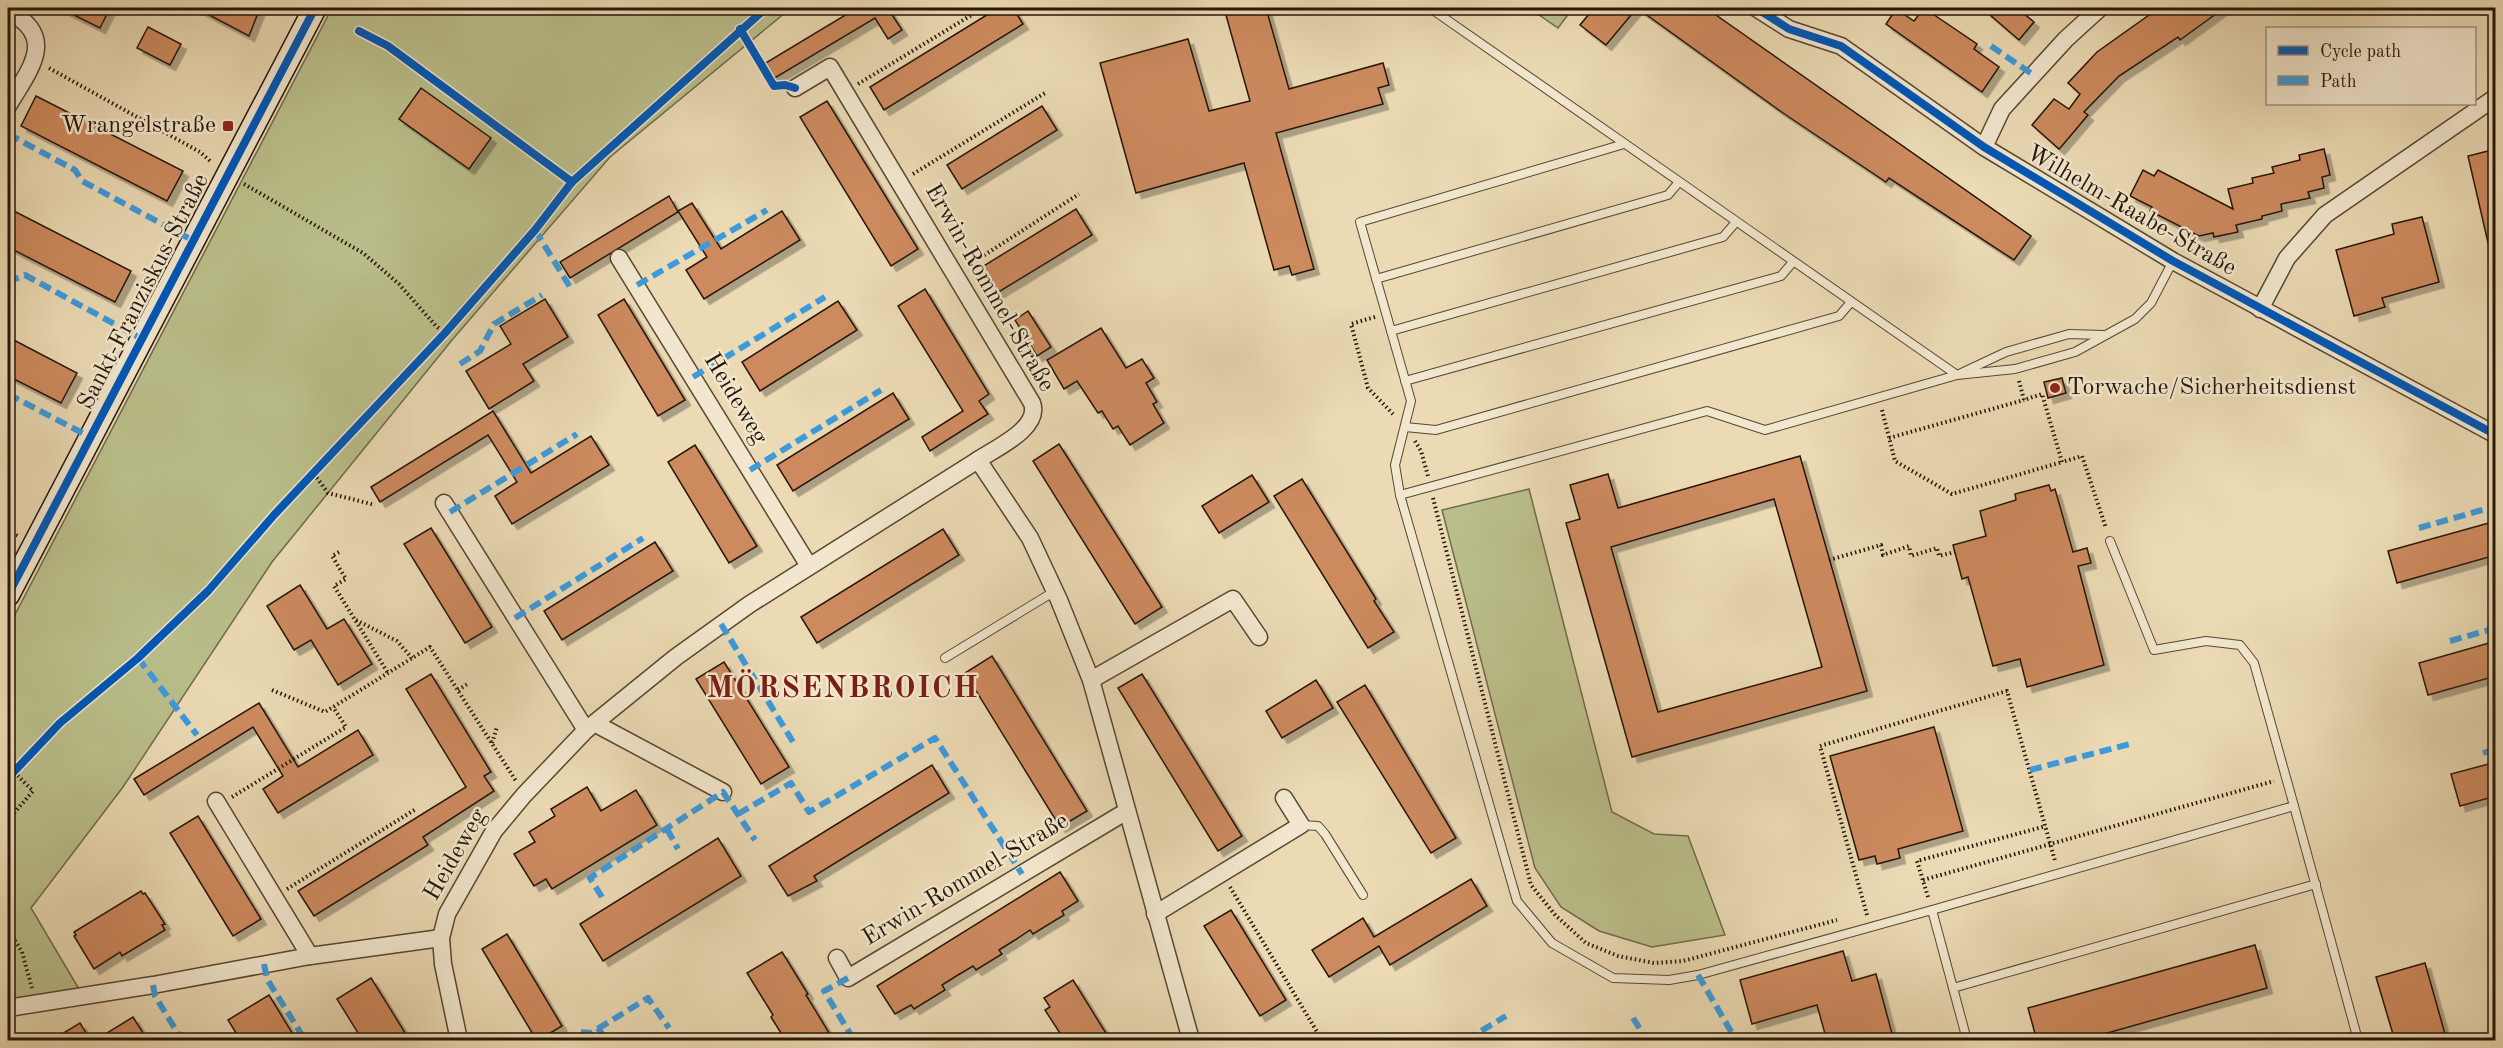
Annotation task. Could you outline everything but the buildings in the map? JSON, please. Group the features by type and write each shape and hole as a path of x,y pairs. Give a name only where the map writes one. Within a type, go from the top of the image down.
{"main road":[{"name":"Sankt-Franziskus-Straße","path":"8,595 315,8"}],"street":[{"name":"Wilhelm-Raabe-Straße","path":"1756,8 1789,29 1841,46 1984,147 2173,261 2496,435"},
{"path":"1984,147 2002,109 2046,60 2100,8"},
{"path":"8,11 23,19 32,29 36,40 35,61 8,106"},
{"name":"Erwin-Rommel-Straße","path":"795,88 830,67 956,273 1034,407 1034,416 1028,426 978,460"},
{"path":"2260,309 2288,258 2325,215 2496,97"},
{"name":"Heideweg","path":"619,258 809,566"},
{"path":"978,460 1030,538 1055,591 1091,680 1191,1041"},
{"name":"Heideweg","path":"8,1008 153,985 310,956 441,938 447,914 494,831 524,795 591,727 676,657 750,604 978,460"},
{"path":"444,503 554,692 591,727 723,792"},
{"path":"1091,680 1233,599 1259,637"},
{"path":"1155,914 1301,825 1284,798"},
{"path":"218,803 310,956"},
{"name":"Erwin-Rommel-Straße","path":"837,958 849,978 1127,811"},
{"path":"441,938 449,1000 459,1041"}],"lane":[{"path":"1430,8 1957,375 2015,369 2075,352 2103,335 2120,329 2135,319 2151,303 2173,261"},
{"path":"1624,144 1360,222 1411,401 1395,465 1400,495 1517,901 1552,943 1613,978 1669,980 1698,975 2294,806"},
{"path":"1376,279 1668,195 1679,182"},
{"path":"1391,331 1723,237 1736,222"},
{"path":"1405,381 1781,276 1793,262"},
{"path":"1405,427 1436,430 1839,316 1851,302"},
{"path":"1400,495 1707,411 1765,430 1957,375 2006,352 2069,333 2103,335"},
{"path":"2110,541 2154,650 2206,641 2240,645 2254,663 2358,1041"},
{"path":"945,658 1055,591"},
{"path":"1301,825 1318,826 1363,895"},
{"path":"1953,988 2316,884"},
{"path":"1932,910 1967,1041"}],"path":[{"path":"845,93 983,8"},
{"path":"35,61 200,152 246,187 363,253 399,284 445,333"},
{"path":"900,183 1045,93"},
{"path":"956,273 1079,194"},
{"path":"1386,313 1351,324 1368,388 1405,427 1421,451 1531,885 1556,916 1586,943 1618,956 1654,963 1683,961 1844,918"},
{"path":"2015,369 2024,400"},
{"path":"1889,438 2042,394 2062,462"},
{"path":"1879,398 1895,461 1952,494 2082,456 2110,541"},
{"path":"314,474 328,493 375,505"},
{"path":"1829,560 1881,545 1883,555 1909,546 1911,556 1937,548 1939,556 1955,552"},
{"path":"339,552 332,556 346,579 334,585 387,673"},
{"path":"355,620 397,641 412,658"},
{"path":"272,690 325,712 430,646 524,795"},
{"path":"458,690 469,683"},
{"path":"1871,927 1820,746 2007,691 2059,874"},
{"path":"218,803 346,727 333,707"},
{"path":"492,743 497,727"},
{"path":"8,766 33,791 8,820"},
{"path":"1923,880 2051,846 2286,778"},
{"path":"274,897 416,809"},
{"path":"1932,910 1917,861 2046,826"},
{"path":"1221,873 1322,1041"},
{"path":"1855,915 1867,912"},
{"path":"8,929 22,952 36,1003"}],"green space":[{"path":"332,8 791,8 610,157 452,340 272,562 123,787 31,908 79,989 8,1000 8,628"},
{"path":"1529,8 1573,8 1558,28"},
{"path":"1529,489 1612,812 1654,834 1688,836 1725,935 1652,947 1599,931 1561,907 1535,868 1442,510"}],"marked path":[{"path":"1991,46 2032,74"},
{"path":"8,134 75,170 82,181 194,241"},
{"path":"637,285 767,210"},
{"path":"535,230 570,287"},
{"path":"8,275 15,279 25,275 142,339"},
{"path":"460,364 480,351 494,324 542,295"},
{"path":"693,377 825,297"},
{"path":"750,470 881,390"},
{"path":"8,394 90,437"},
{"path":"450,512 577,434"},
{"path":"2419,528 2496,506"},
{"path":"515,618 643,538"},
{"path":"721,624 793,742"},
{"path":"2450,641 2496,628"},
{"path":"138,658 197,735"},
{"path":"738,814 791,783 809,812 935,738 1022,874"},
{"path":"2030,770 2130,744"},
{"path":"2483,753 2496,749"},
{"path":"602,897 590,878 723,792 755,840"},
{"path":"667,829 678,849"},
{"path":"264,964 267,979 305,1040"},
{"path":"1698,975 1736,1040"},
{"path":"848,978 824,991 854,1040"},
{"path":"153,985 155,996 182,1040"},
{"path":"565,1040 579,1032 591,1033 648,998 669,1028"},
{"path":"1466,1040 1506,1016"},
{"path":"1633,1018 1647,1040"},
{"path":"598,1028 606,1040"}],"cycle path":[{"path":"8,595 315,8"},
{"path":"8,778 60,723 138,658 208,591 274,515 445,333 535,230 572,182 766,8"},
{"path":"1756,8 1789,29 1841,46 1984,147 2173,261 2496,435"},
{"path":"740,29 774,86 785,85 795,88"},
{"path":"359,31 388,46 572,182"}],"place":[{"name":"Wrangelstraße","path":"228,126"},
{"name":"Torwache/Sicherheitsdienst","path":"2055,388"}],"district":[{"name":"MÖRSENBROICH","path":"843,689"}]}
